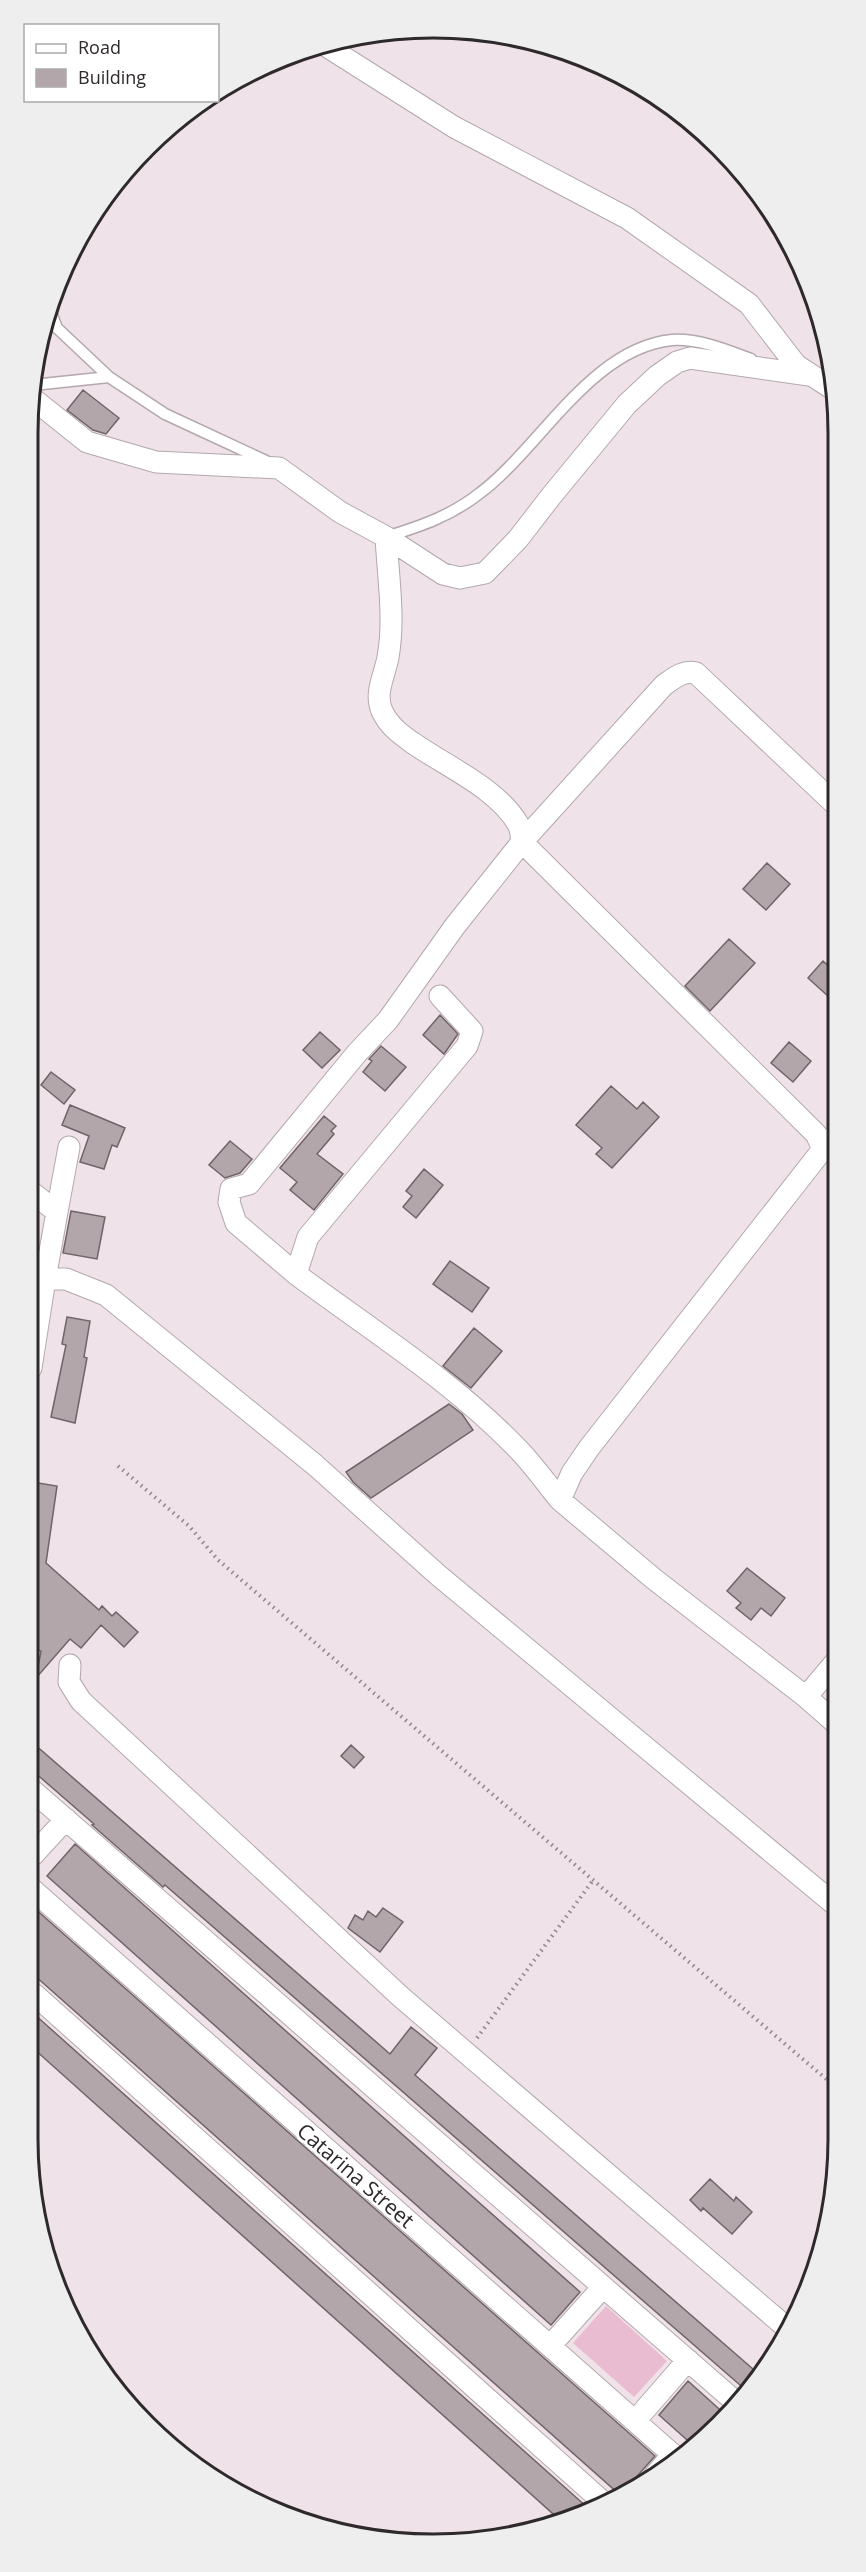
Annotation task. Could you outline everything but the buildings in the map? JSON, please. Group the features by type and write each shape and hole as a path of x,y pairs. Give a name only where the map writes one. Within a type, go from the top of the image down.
{"street":[{"path":"333,50 454,127 627,218 749,304 796,365 825,385"},
{"path":"38,403 87,442 156,462 279,468 340,512 386,537 443,574 460,578 485,573 519,539 627,404 657,376 677,362 690,358 809,375"},
{"path":"386,537 390,633 388,657 379,691 382,711 389,724 396,731 477,783 502,803 520,826 522,842 816,1134 823,1149"},
{"path":"828,797 696,673 689,671 680,674 664,685 522,842 455,926 388,1020 357,1053 249,1185 231,1189 229,1202 236,1223 296,1274 369,1329 424,1366 517,1447 561,1500 654,1579 828,1716"},
{"path":"296,1274 308,1237 468,1046 472,1031 440,996"},
{"path":"561,1500 572,1473 590,1448 828,1143"},
{"path":"69,1147 57,1212 38,1274 66,1279 106,1295 315,1465 438,1575 828,1900"},
{"path":"38,1197 57,1212"},
{"path":"70,1665 69,1683 81,1701 401,1998 783,2324"},
{"path":"806,1697 828,1671"},
{"path":"38,1795 731,2398"},
{"path":"38,1850 66,1819"},
{"name":"Catarina Street","path":"38,1894 673,2454"},
{"path":"38,1998 598,2498"},
{"path":"550,2346 603,2287"},
{"path":"635,2421 688,2360"}],"lane":[{"path":"54,320 57,328 109,378 165,414 279,468"},
{"path":"386,537 433,523 457,510 482,492 589,383 624,356 646,345 674,340 718,347 776,369"},
{"path":"41,384 109,378"}],"path":[{"path":"118,1466 189,1526 219,1560 828,2081"},
{"path":"466,2053 594,1879"}],"shaded area":[{"path":"606,2306 667,2361 634,2397 573,2343"}]}
